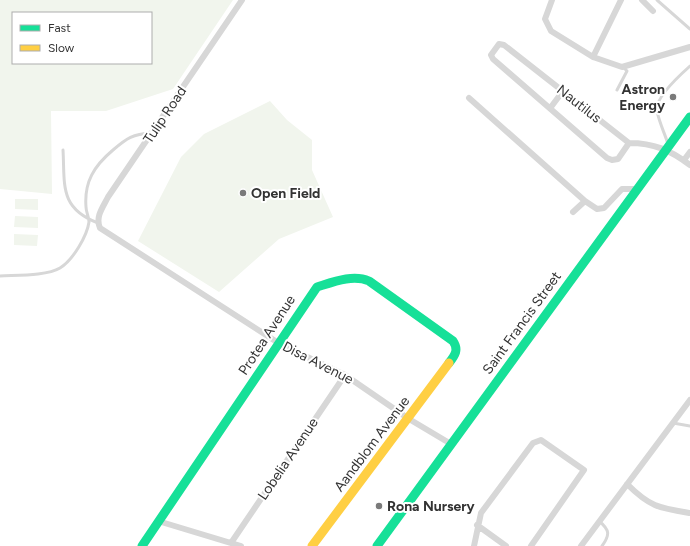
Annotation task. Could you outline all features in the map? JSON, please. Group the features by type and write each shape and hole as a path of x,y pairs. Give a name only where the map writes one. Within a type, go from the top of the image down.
{"street":[{"name":"Tulip Road","path":"98,223 99,215 108,197 153,133 242,0"},
{"path":"552,0 545,19 551,31 593,57 622,67 690,47"},
{"path":"593,57 622,0"},
{"path":"642,0 653,11"},
{"name":"Nautilus","path":"551,108 493,59 491,55 498,45 504,45 629,143"},
{"path":"564,91 551,108 610,160 618,159 629,143 646,143 668,148 690,165"},
{"path":"469,98 585,201 596,208 601,209 622,189 638,190"},
{"name":"Saint Francis Street","path":"377,546 690,117"},
{"path":"684,160 690,152"},
{"path":"573,212 585,201"},
{"name":"Disa Avenue","path":"98,223 104,231 280,344 345,375 409,419 451,444"},
{"name":"Protea Avenue","path":"142,546 318,287 346,279 362,278 377,285 452,341 457,349 453,360"},
{"name":"Aandblom Avenue","path":"312,546 453,360"},
{"name":"Lobelia Avenue","path":"231,543 345,375"},
{"path":"581,546 673,423 687,408 690,400"},
{"path":"474,546 477,525 481,513 533,443 537,440 544,441 584,470 530,546"},
{"path":"627,484 643,500 656,506 690,513"},
{"path":"158,521 241,546"},
{"path":"477,525 506,546"}],"lane":[{"path":"657,0 690,29"},
{"path":"668,148 656,110 659,101 675,80 690,66"},
{"path":"616,90 626,75 625,67 622,67"},
{"path":"0,276 48,272 59,269 72,256 88,228 89,220 86,211 85,195 88,180 94,168 128,137 153,133"},
{"path":"63,150 65,191 76,212 89,220 98,223"},
{"path":"673,423 690,426"},
{"path":"599,521 607,528 608,531 602,546"}],"shaded area":[{"path":"0,0 233,0 173,89 106,111 51,111 52,194 0,189"},
{"name":"Open Field","path":"270,101 287,120 312,140 312,170 333,217 279,239 219,292 138,241 181,157 204,134"},
{"path":"15,199 38,199 38,210 15,209"},
{"path":"15,216 38,217 38,228 14,227"},
{"path":"14,234 38,235 37,246 14,245"}],"traffic: fast":[{"path":"377,546 690,117"},
{"path":"142,546 317,287 336,281 356,278 369,281 453,341 456,347 456,352 449,363"}],"traffic: slow":[{"path":"312,546 449,363"}],"place":[{"name":"Astron Energy","path":"673,97"},
{"name":"Open Field","path":"243,193"},
{"name":"Rona Nursery","path":"379,506"}]}
